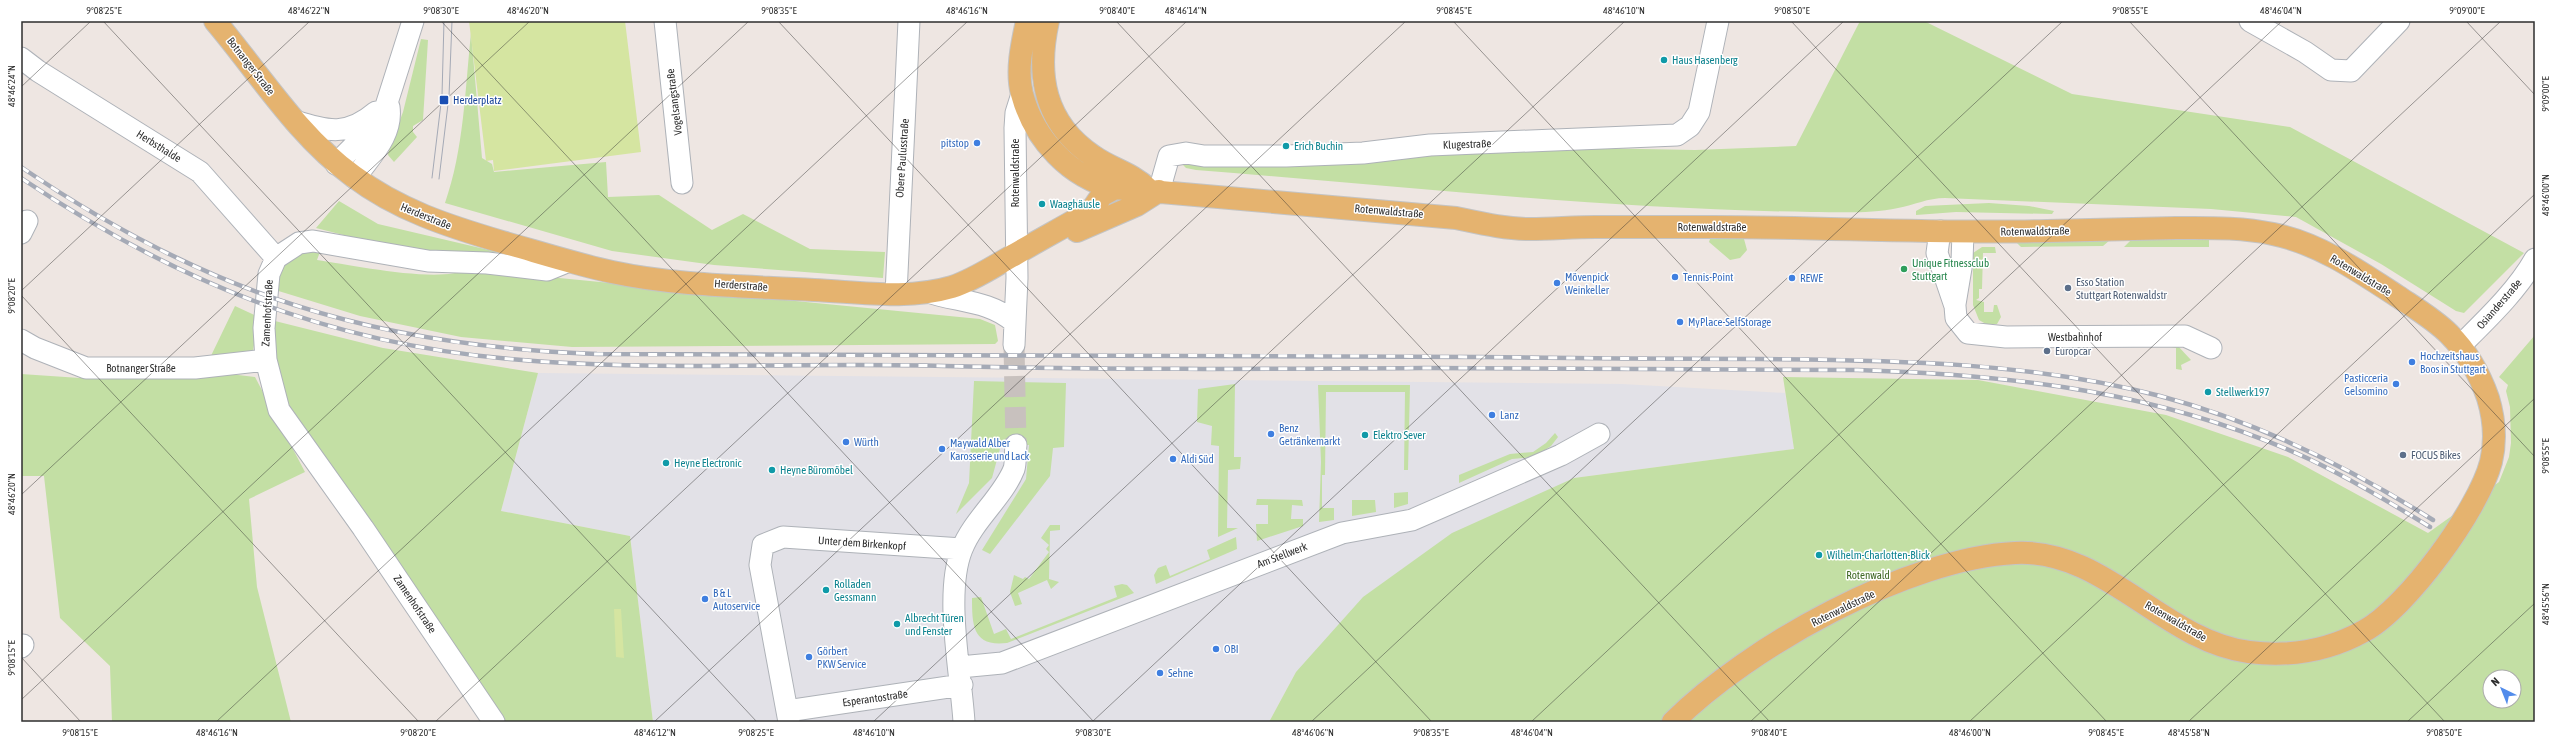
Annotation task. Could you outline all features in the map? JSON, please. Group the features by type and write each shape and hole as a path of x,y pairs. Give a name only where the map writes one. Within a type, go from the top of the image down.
{"main road":[{"name":"Botnanger Straße","path":"215,21 295,121 336,164"},
{"name":"Rotenwaldstraße","path":"1026,21 1021,49 1022,94 1031,118 1051,149 1065,163 1080,174 1106,189 1154,190 1456,218 1526,229 1573,227 1787,227 1963,232 2222,228 2268,232 2311,246 2372,279 2433,320 2460,346 2479,377 2489,401 2494,434 2488,471 2472,505 2428,570 2395,608 2365,631 2333,645 2311,651 2277,654 2238,650 2197,636 2108,580 2071,562 2037,554 2016,552 1962,560 1905,579 1836,610 1748,660 1706,691 1673,722"},
{"path":"1048,21 1042,60 1042,80 1047,95 1066,130 1093,156 1138,179 1154,190 1137,205 1080,230 1066,235 1052,234"},
{"path":"1093,156 1106,189"},
{"name":"Herderstraße","path":"336,164 394,203 448,226 569,261 614,272 660,279 896,294 928,292 953,286 975,277 1091,211 1106,189"}],"street":[{"path":"336,164 380,119 389,101 413,21"},
{"name":"Vogelsangstraße","path":"665,21 682,182"},
{"name":"Obere Paulusstraße","path":"896,294 909,21"},
{"name":"Klugestraße","path":"1154,190 1169,156 1186,153 1204,156 1286,156 1362,153 1430,145 1677,135 1690,126 1699,112 1718,21"},
{"path":"2260,23 2331,70 2351,71 2399,21"},
{"name":"Herbsthalde","path":"21,58 38,71 200,172 276,258"},
{"name":"Rotenwaldstraße","path":"1016,253 1015,128 1016,113 1022,94"},
{"path":"295,121 321,129 347,129 373,114 389,101"},
{"path":"355,178 384,137 391,120 389,101"},
{"name":"Westbahnhof","path":"1940,231 1937,253 1954,306 1956,318 1968,334 1974,336 2185,336 2211,348"},
{"path":"1954,306 1962,262 1963,232"},
{"path":"276,258 299,243 312,241 428,261 487,263 547,270 569,261"},
{"path":"1014,345 1016,253"},
{"name":"Zamenhofstraße","path":"276,258 269,274 264,328 266,360 279,410 363,528 494,722"},
{"name":"Osianderstraße","path":"2460,346 2473,334 2523,277 2535,259"},
{"path":"928,292 948,299 983,304 1005,314 1014,322"},
{"name":"Botnanger Straße","path":"21,340 35,348 86,368 195,368 266,360"},
{"name":"Am Stellwerk","path":"961,676 1002,663 1342,533 1412,520 1561,455 1599,434"},
{"path":"964,722 955,587 962,550 974,526 1014,469 1016,445"},
{"name":"Unter dem Birkenkopf","path":"763,545 783,537 962,550"},
{"name":"Esperantostraße","path":"763,545 760,565 788,716 961,676"}],"shaded area":[{"path":"538,373 1622,384 1785,393 1794,449 1574,478 1296,672 1269,722 653,722 630,536 501,511"}],"green space":[{"path":"469,21 625,21 641,152 494,171 493,160 486,161"},
{"path":"1860,21 1924,21 2072,94 2290,127 2524,253 2464,313 2456,311 2381,264 2296,217 2211,209 1945,198 1933,199 1904,207 1877,211 1811,212 1734,210 1580,202 1503,196 1196,170 1186,168 1182,164 1182,162 1535,147 1695,150 1796,146"},
{"path":"471,33 482,158 492,164 494,172 606,162 608,197 659,195 712,230 743,214 810,249 885,252 883,278 714,265 612,251 445,203 460,141"},
{"path":"421,39 428,40 423,120 413,126 413,132 417,137 394,162 388,155 389,149 403,112"},
{"path":"339,201 378,224 506,254 426,254 402,250 316,228"},
{"path":"1989,203 2029,206 2054,211 2052,214 1956,212 1916,215 1916,211 1925,206"},
{"path":"1710,239 1744,239 1747,250 1740,258 1730,260 1709,242"},
{"path":"2110,240 2103,246 2021,247 2016,242"},
{"path":"2131,240 2209,240 2209,247 2124,247"},
{"path":"1982,247 1995,247 1996,253 1983,253 1982,289 1979,289 1979,298 1976,300 1984,302 1984,312 1993,312 1994,305 1997,305 2001,317 1997,324 1986,324 1979,320 1973,305 1973,253"},
{"path":"321,249 317,260 395,272 438,275 455,273 468,269 980,319 995,325 998,341 995,344 572,347 461,337 360,316 272,289 280,270 288,259 300,253"},
{"path":"235,306 259,317 252,356 208,362"},
{"path":"271,320 383,348 538,373 501,511 630,536 653,722 504,722 293,416 273,359"},
{"name":"Rotenwald","path":"2535,335 2535,722 1269,722 1296,672 1363,597 1452,533 1574,478 1794,449 1783,377 1978,380 2166,415 2288,457 2428,533 2499,482 2509,457 2511,443 2510,407 2506,391 2508,385 2499,377"},
{"path":"2177,345 2191,360 2181,365 2182,370 2176,369 2176,348 2166,346"},
{"path":"213,372 255,377 305,472 249,499 257,587 291,722 112,722 110,666 60,618 44,476 21,476 21,374 80,378"},
{"path":"974,381 1066,383 1064,447 1053,448 1050,476 990,554 982,550 1026,479 1029,445 1001,445 992,478 956,514 969,483"},
{"path":"1235,384 1234,457 1241,457 1240,469 1228,470 1227,528 1238,528 1218,537 1219,446 1211,445 1212,426 1197,422 1198,389"},
{"path":"1318,385 1410,385 1408,470 1404,470 1405,392 1326,392 1325,475 1322,475 1322,508 1334,508 1334,520 1319,522 1321,462"},
{"path":"1555,433 1558,437 1551,446 1534,457 1512,459 1459,483 1459,475 1510,454 1533,452 1546,443"},
{"path":"1408,492 1408,504 1394,508 1394,493"},
{"path":"1257,499 1302,500 1303,506 1292,505 1291,519 1303,519 1303,526 1257,541 1256,524 1268,524 1268,505 1256,505"},
{"path":"1352,500 1375,500 1376,512 1352,516"},
{"path":"1050,525 1060,525 1060,530 1050,531 1049,579 1059,582 1051,589 1047,580 1018,593 1022,604 1015,606 1010,592 1014,575 1023,579 1025,577 1029,579 1049,552 1046,549 1049,545 1041,538"},
{"path":"1236,537 1237,549 1156,584 1154,575 1158,568 1166,565 1170,576 1210,559 1207,550"},
{"path":"1122,584 1127,585 1134,593 1007,643 987,642 981,638 974,626 972,598 981,597 994,634 1006,629 1011,639 1117,597 1114,586"},
{"path":"614,609 621,609 624,658 616,657"}],"tunnel":[{"path":"1014,345 1016,445"}],"tram line":[{"path":"432,178 442,95 444,21"},
{"path":"439,179 449,96 452,21"}],"railway":[{"path":"21,167 90,211 158,249 226,280 295,305 365,325 439,339 516,349 597,354 1810,359 1962,365 2062,376 2160,396 2196,407 2267,432 2335,464 2401,500 2433,520"},
{"path":"21,178 78,214 136,247 194,276 254,301 314,322 377,338 442,351 510,359 564,363 672,366 890,365 1124,369 1479,368 1858,370 1975,377 2088,391 2144,403 2200,418 2254,436 2309,459 2386,500 2430,527"}],"place":[{"name":"Haus Hasenberg","path":"1664,60"},
{"name":"Herderplatz","path":"444,100"},
{"name":"pitstop","path":"977,143"},
{"name":"Erich Buchin","path":"1286,146"},
{"name":"Waaghäusle","path":"1042,204"},
{"name":"Unique Fitnessclub Stuttgart","path":"1904,269"},
{"name":"Tennis-Point","path":"1675,277"},
{"name":"REWE","path":"1792,278"},
{"name":"Mövenpick Weinkeller","path":"1557,283"},
{"name":"Esso Station Stuttgart Rotenwaldstr","path":"2068,288"},
{"name":"MyPlace-SelfStorage","path":"1680,322"},
{"name":"Europcar","path":"2047,351"},
{"name":"Hochzeitshaus Boos in Stuttgart","path":"2412,362"},
{"name":"Pasticceria Gelsomino","path":"2396,384"},
{"name":"Stellwerk197","path":"2208,392"},
{"name":"Lanz","path":"1492,415"},
{"name":"Benz Getränkemarkt","path":"1271,434"},
{"name":"Elektro Sever","path":"1365,435"},
{"name":"Würth","path":"846,442"},
{"name":"Maywald Alber Karosserie und Lack","path":"942,449"},
{"name":"FOCUS Bikes","path":"2403,455"},
{"name":"Aldi Süd","path":"1173,459"},
{"name":"Heyne Electronic","path":"666,463"},
{"name":"Heyne Büromöbel","path":"772,470"},
{"name":"Wilhelm-Charlotten-Blick","path":"1819,555"},
{"name":"Rolladen Gessmann","path":"826,590"},
{"name":"B & L Autoservice","path":"705,599"},
{"name":"Albrecht Türen und Fenster","path":"897,624"},
{"name":"OBI","path":"1216,649"},
{"name":"Görbert PKW Service","path":"809,657"},
{"name":"Sehne","path":"1160,673"}]}
